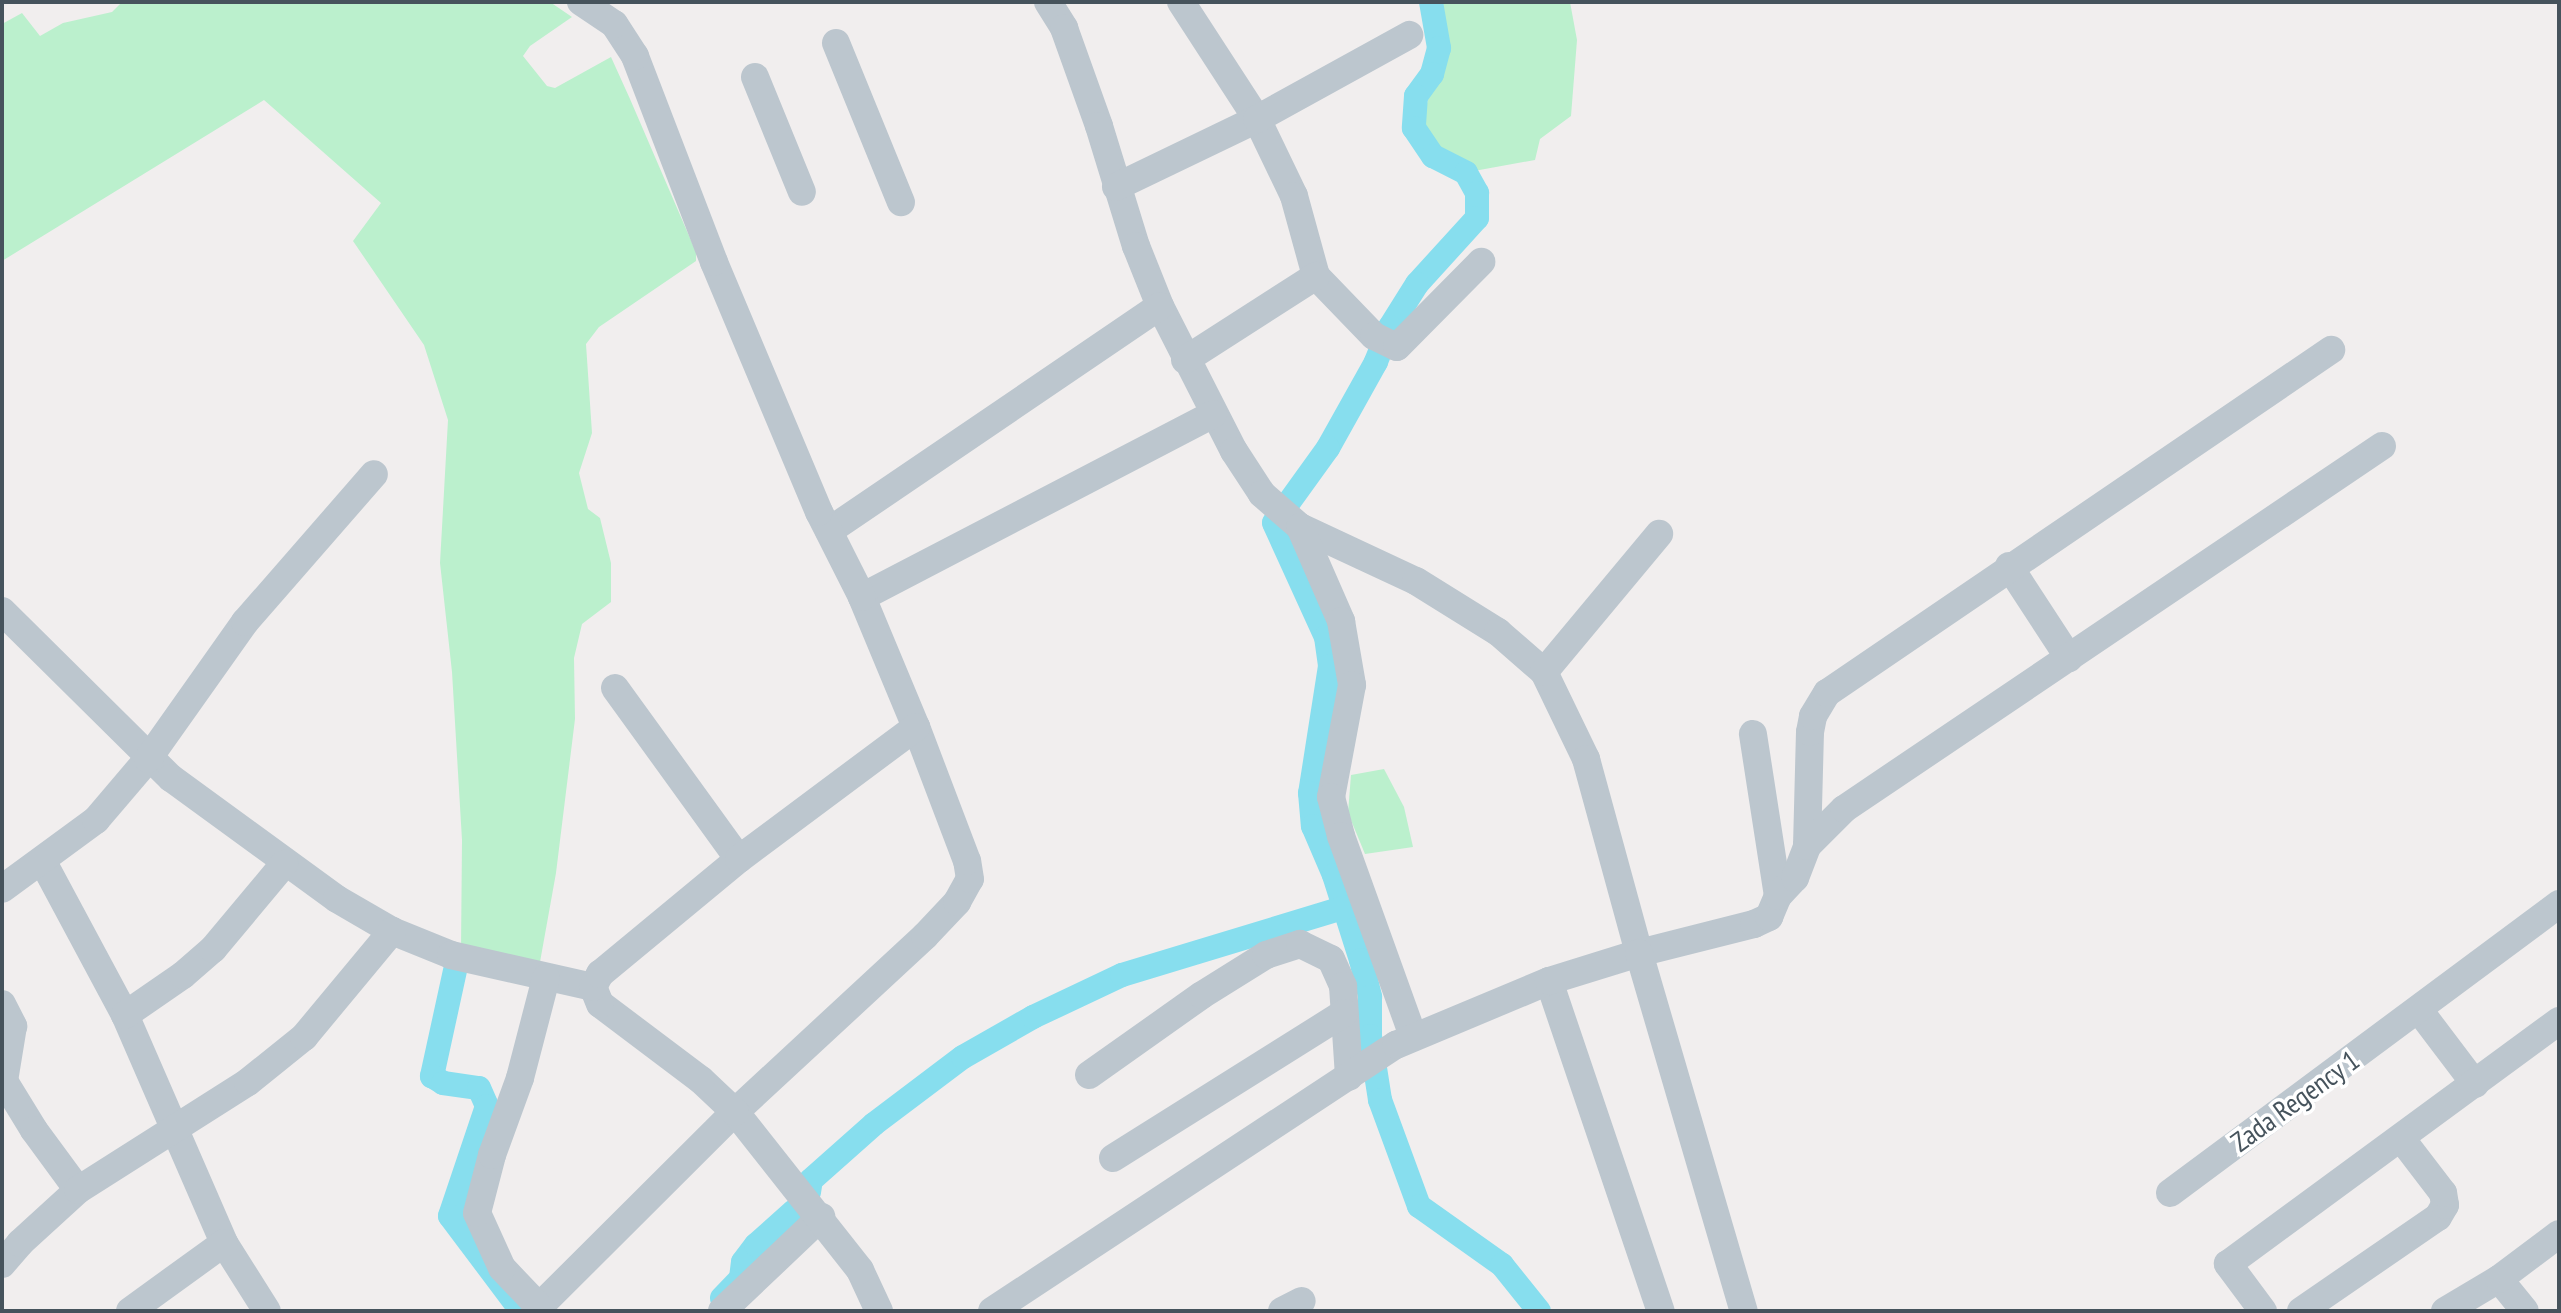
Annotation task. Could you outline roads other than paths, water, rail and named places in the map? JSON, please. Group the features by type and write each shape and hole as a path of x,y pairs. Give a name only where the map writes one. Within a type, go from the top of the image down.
{"street":[{"path":"546,978 520,1078 492,1155 477,1213 502,1268 539,1310 735,1112 925,936 965,892 970,879 967,861 916,727 714,262 635,56 614,24 581,2"},
{"path":"1048,2 1064,28 1099,126 1116,187 1160,306 1185,360 1248,474 1290,519 1341,621 1352,685 1331,797 1405,1041"},
{"path":"1181,2 1257,119 1294,196 1316,276 1382,342 1397,347 1481,262"},
{"path":"1116,187 1257,119 1409,35"},
{"path":"836,43 901,202"},
{"path":"755,77 802,192"},
{"path":"1185,360 1316,276"},
{"path":"829,531 1160,306"},
{"path":"992,1311 1405,1041 1549,981 1639,953 1754,924 1769,917 1778,896 1795,878 1807,846 1810,732 1813,716 1827,693 2009,566 2331,350"},
{"path":"862,597 1213,414"},
{"path":"1807,846 1844,809 2382,446"},
{"path":"2,889 43,862 96,820 148,759 245,622 374,474"},
{"path":"1290,519 1416,581 1498,632 1544,672 1586,759 1639,953 1744,1311"},
{"path":"1544,672 1659,534"},
{"path":"2009,566 2069,658"},
{"path":"2,611 148,759 284,864 392,931 451,955 593,987"},
{"path":"615,688 739,859"},
{"path":"593,987 600,974 739,859 916,727"},
{"path":"1753,734 1778,896"},
{"path":"43,862 125,1015 176,1126 224,1243 267,1311"},
{"path":"125,1015 183,975 213,949 284,864"},
{"name":"Zada Regency 1","path":"2170,1193 2559,904"},
{"path":"2,1264 20,1243 78,1190 248,1082 304,1037 392,931"},
{"path":"1089,1075 1202,995 1266,955 1300,944 1331,959 1343,986 1344,1013 1358,1071"},
{"path":"1549,981 1661,1311"},
{"path":"593,987 600,1004 701,1080 735,1112 860,1270 879,1311"},
{"path":"2,1004 13,1026 4,1081 34,1130 78,1190"},
{"path":"2419,1010 2475,1084"},
{"path":"1113,1158 1344,1013"},
{"path":"2263,1311 2228,1264 2559,1021"},
{"path":"2301,1311 2438,1217 2445,1205 2443,1193 2401,1138"},
{"path":"722,1311 821,1217"},
{"path":"2445,1311 2499,1279 2559,1234"},
{"path":"130,1311 224,1243"},
{"path":"2499,1279 2525,1311"}],"waterway":[{"path":"1431,2 1439,48 1432,74 1416,96 1414,128 1433,156 1466,173 1477,193 1477,218 1417,284 1390,327 1376,362 1328,448 1274,523 1326,637 1330,666 1310,793 1313,826 1334,875 1361,960 1370,997 1370,1036 1380,1100 1419,1206 1502,1265 1539,1311"},
{"path":"809,1192 811,1180 874,1124 963,1057 1033,1017 1122,975 1346,907"},
{"path":"456,966 432,1076 443,1083 479,1088 487,1106 450,1216 519,1308"},
{"path":"722,1298 741,1278 743,1262 756,1245 794,1211"}]}
